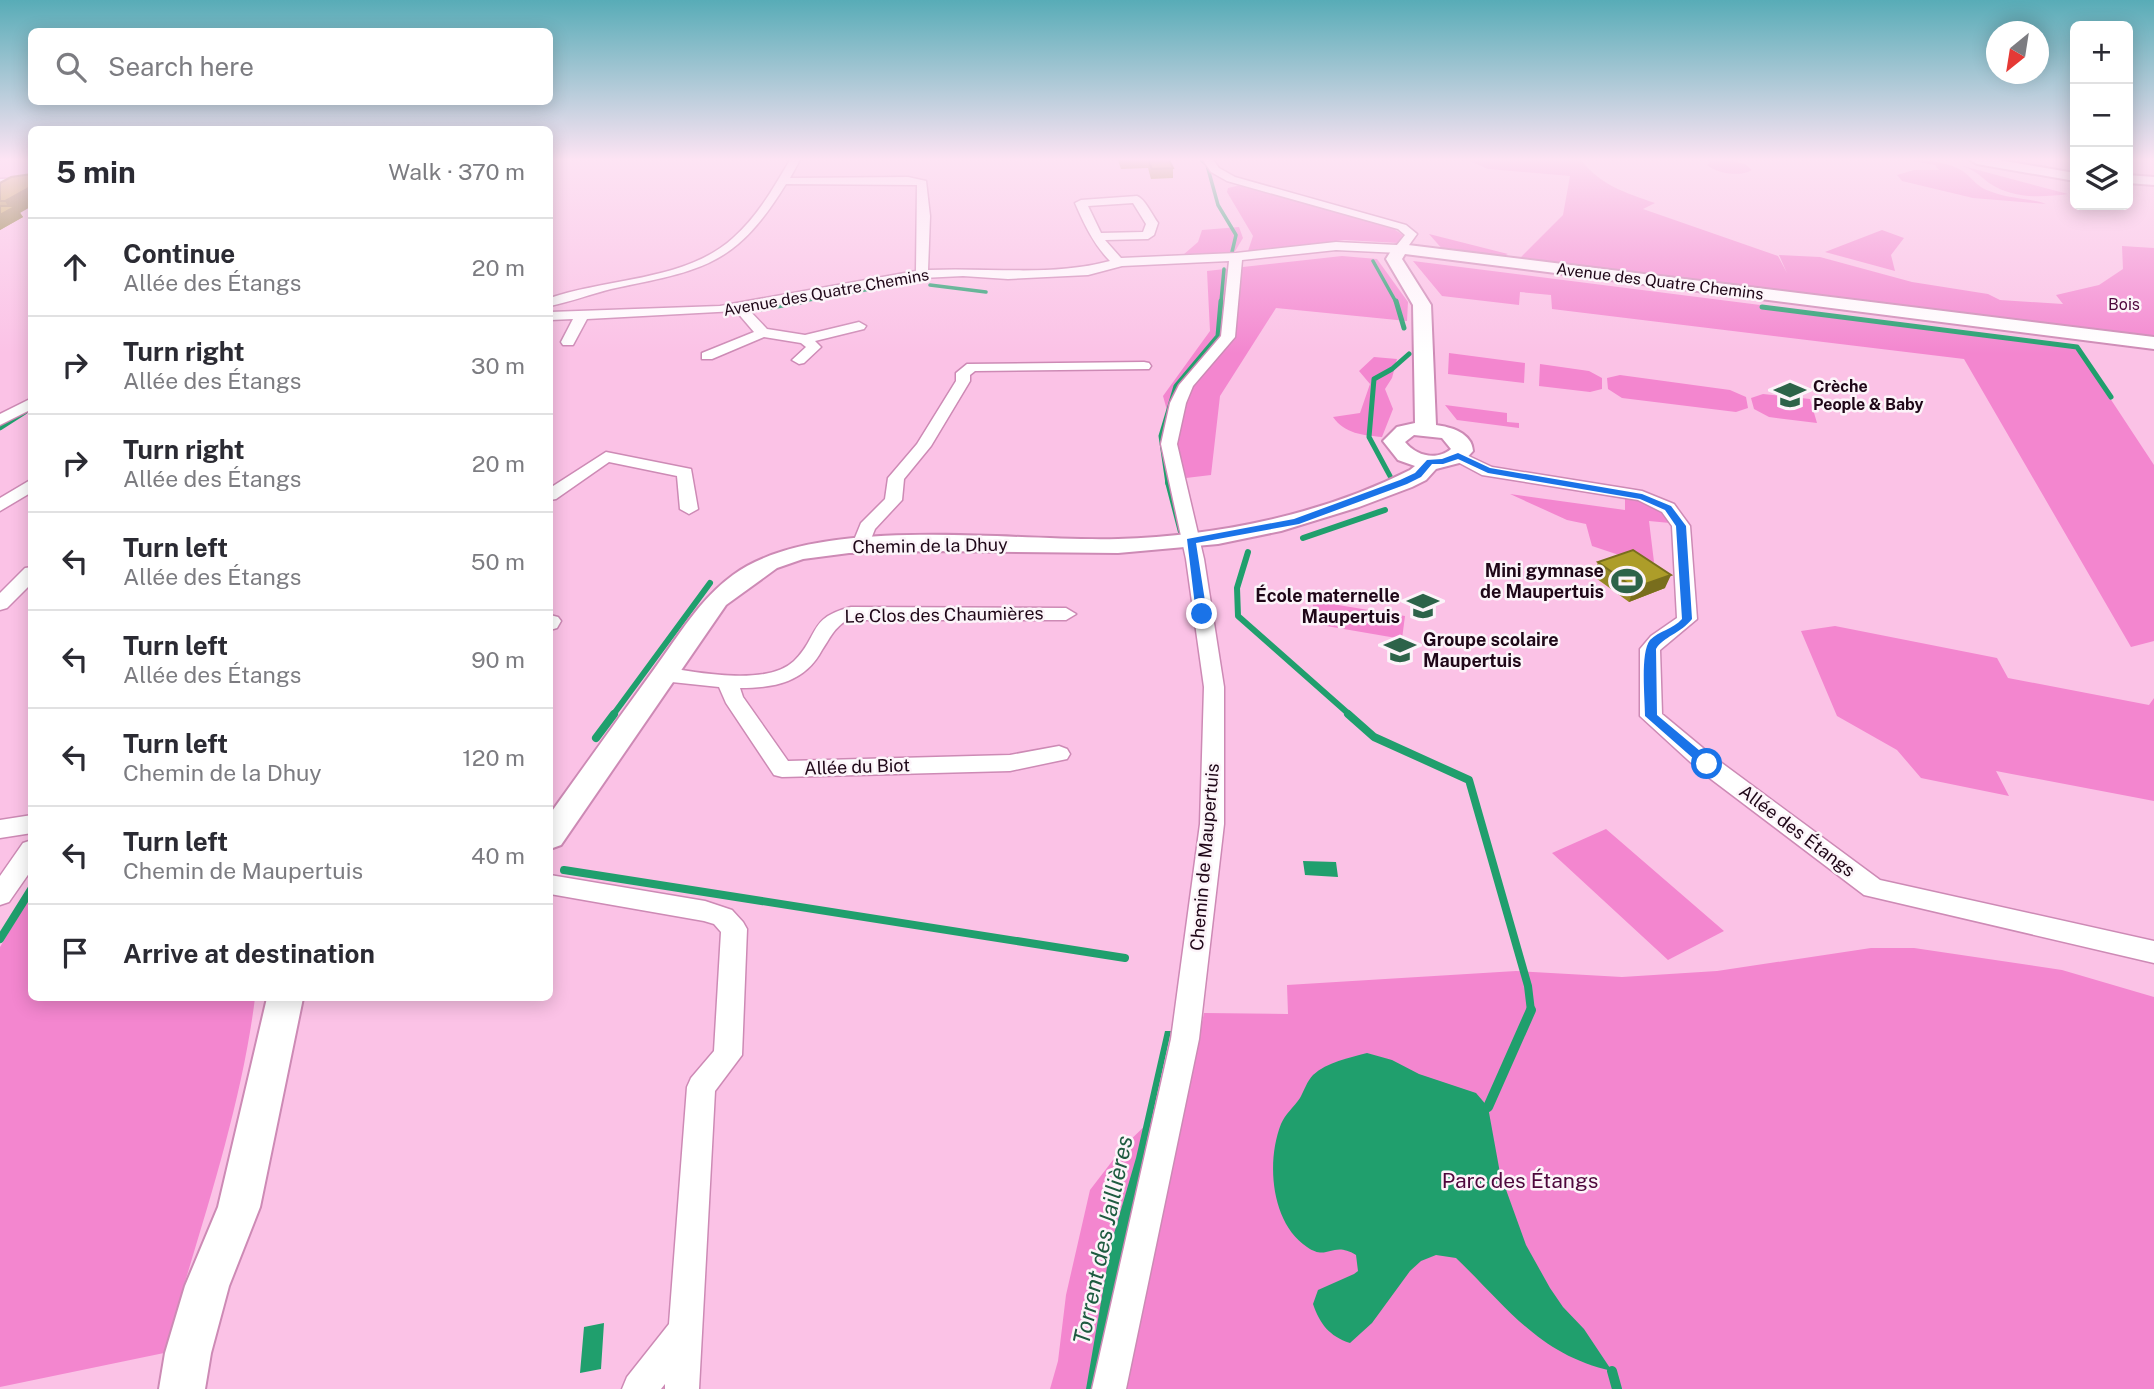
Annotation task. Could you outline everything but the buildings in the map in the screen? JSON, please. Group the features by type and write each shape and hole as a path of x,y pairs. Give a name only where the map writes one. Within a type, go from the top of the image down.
{"street":[{"path":"553,301 668,272 715,256 741,237 750,225"},
{"path":"922,274 924,225"},
{"path":"1092,225 1109,254 1118,262"},
{"path":"1098,237 1148,234 1151,225"},
{"path":"1391,225 1411,234 1394,259 1422,305 1426,429"},
{"name":"Avenue des Quatre Chemins","path":"553,316 739,307 922,274 963,272 1008,275 1088,271 1118,262 1236,257 1336,246 1399,249 2154,343"},
{"name":"Chemin de Maupertuis","path":"1110,1389 1185,1039 1210,852 1215,748 1214,687 1195,559 1169,444 1178,403 1186,386 1228,337 1236,257"},
{"path":"739,307 762,333"},
{"path":"568,342 582,315"},
{"path":"707,356 762,333 805,339 859,326"},
{"path":"799,360 814,347 805,339"},
{"path":"861,545 867,527 893,500 896,478 923,446 963,381 964,373 972,367 1144,366"},
{"path":"0,420 28,406"},
{"path":"1426,429 1449,434 1457,439 1462,451 1458,456 1443,462 1430,462 1402,453 1394,441 1404,431 1426,429"},
{"name":"Allée des Étangs","path":"1458,456 1488,471 1642,496 1668,508 1675,515 1681,526 1687,619 1678,630 1656,641 1650,649 1651,716 1707,764 1873,888 2154,952"},
{"path":"553,493 606,457 684,473 689,509"},
{"name":"Chemin de la Dhuy","path":"553,833 717,600 741,579 770,562 824,548 861,545 1096,545 1190,541 1296,522 1404,482 1418,475 1430,462"},
{"path":"0,506 28,487"},
{"path":"0,604 28,576"},
{"name":"Le Clos des Chaumières","path":"727,680 763,682 788,675 802,666 829,621 837,615 1066,614"},
{"path":"663,674 727,680"},
{"name":"Allée du Biot","path":"727,680 733,698 782,769 1010,763 1059,754"},
{"path":"0,829 28,825"},
{"path":"0,895 28,855"},
{"path":"553,886 705,911 723,917 734,929 728,1055 701,1087 682,1389"},
{"path":"182,1389 188,1353 207,1286 239,1207 284,1001"},
{"path":"639,1389 686,1330"}],"green space":[{"path":"1246,225 1379,225 1403,235 1398,243 1344,240 1250,252 1248,251 1253,236"},
{"name":"Bois","path":"1553,225 1688,225 1778,256 1787,273 1779,255 1820,257 1912,282 1988,294 2000,300 2063,304 2056,295 2099,285 2123,269 2122,246 2154,248 2154,340 1519,259"},
{"path":"1239,227 1243,238 1234,253 1183,255 1198,242 1202,230"},
{"path":"1882,230 1904,238 1891,255 1895,271 1825,252"},
{"path":"1429,234 1508,254 1499,258 1444,251"},
{"path":"1342,256 1377,259 1408,302 1407,321 1276,308 1220,396 1211,475 1186,478 1163,396 1210,331 1207,271"},
{"path":"1413,261 2075,345 2154,465 2154,641 2131,647 1964,359 1552,309 1551,295 1520,292 1519,305 1442,296"},
{"path":"1449,353 1525,363 1524,383 1448,374"},
{"path":"1374,357 1397,359 1392,378 1385,389 1393,409 1382,437 1349,430 1333,417 1360,413 1370,384 1359,371"},
{"path":"1540,364 1589,371 1602,378 1602,389 1590,392 1539,386"},
{"path":"1620,375 1730,390 1746,397 1748,408 1736,412 1622,398 1608,389 1607,378"},
{"path":"1763,394 1810,399 1817,423 1769,417 1754,409 1751,398"},
{"path":"1445,405 1507,413 1507,422 1519,423 1519,428 1457,420"},
{"path":"1510,494 1625,510 1625,497 1651,505 1670,523 1649,521 1654,562 1628,558 1592,546 1586,524 1567,520"},
{"path":"1314,601 1405,616 1402,639 1309,623"},
{"path":"1835,626 1997,658 2008,678 2149,705 2154,698 2154,801 1996,771 2009,796 1921,778 1897,750 1837,716 1801,631"},
{"path":"1606,829 1724,931 1668,960 1552,853"},
{"path":"28,900 28,1001 255,1001 228,1132 164,1353 0,1387 0,947"},
{"name":"Parc des Étangs","path":"1871,948 1914,948 2062,970 2154,997 2154,1389 1050,1389 1058,1361 1066,1295 1090,1190 1123,1147 1152,1119 1174,1081 1195,1056 1204,1013 1288,1014 1287,985 1516,971 1622,977 1717,971"}],"shaded area":[{"path":"1303,861 1336,862 1338,877 1305,875"},
{"path":"1165,1031 1171,1031 1119,1268 1100,1389 1086,1389 1111,1244 1136,1158"},
{"path":"1367,1053 1476,1093 1488,1107 1500,1173 1526,1245 1550,1288 1563,1307 1584,1329 1612,1371 1586,1364 1544,1341 1509,1311 1456,1258 1436,1255 1421,1261 1410,1271 1372,1323 1350,1343 1336,1337 1322,1323 1313,1304 1318,1290 1358,1271 1356,1255 1341,1250 1314,1251 1295,1236 1286,1223 1275,1191 1273,1173 1276,1139 1283,1120 1313,1075 1331,1064"},
{"path":"604,1323 601,1369 580,1373 584,1327"}],"waterway":[{"path":"1230,225 1236,235 1232,252"},
{"path":"1373,261 1396,302"},
{"name":"Torrent des Jaillières","path":"1221,302 1224,269"},
{"path":"797,302 910,282"},
{"path":"930,285 986,292"},
{"path":"760,309 806,301"},
{"name":"Torrent des Jaillières","path":"1168,484 1161,436 1176,386 1218,336 1221,301"},
{"path":"1396,301 1404,328"},
{"path":"1762,307 2077,347 2111,397"},
{"path":"1390,476 1369,437 1374,379 1392,369 1409,354"},
{"path":"0,428 25,412"},
{"name":"Torrent des Jaillières","path":"1168,482 1181,532"},
{"path":"1303,538 1385,510"},
{"path":"1248,552 1237,588 1238,616 1350,715"},
{"path":"613,715 710,583"},
{"path":"596,738 614,714"},
{"path":"1348,714 1374,737 1469,780 1528,986 1531,1010"},
{"path":"564,870 1125,958"},
{"path":"0,939 28,894"},
{"path":"1488,1107 1531,1010"},
{"path":"1612,1371 1617,1389"}],"place":[{"name":"Crèche People & Baby","path":"1790,395"},
{"name":"Mini gymnase de Maupertuis","path":"1627,581"},
{"name":"École maternelle Maupertuis","path":"1423,606"},
{"name":"Groupe scolaire Maupertuis","path":"1400,650"}],"route":[{"path":"1202,614 1190,541 1296,522 1404,482 1418,475 1430,462 1443,462 1458,456 1488,471 1642,496 1668,508 1681,526 1687,619 1678,630 1656,641 1650,649 1651,716 1707,764"}]}
